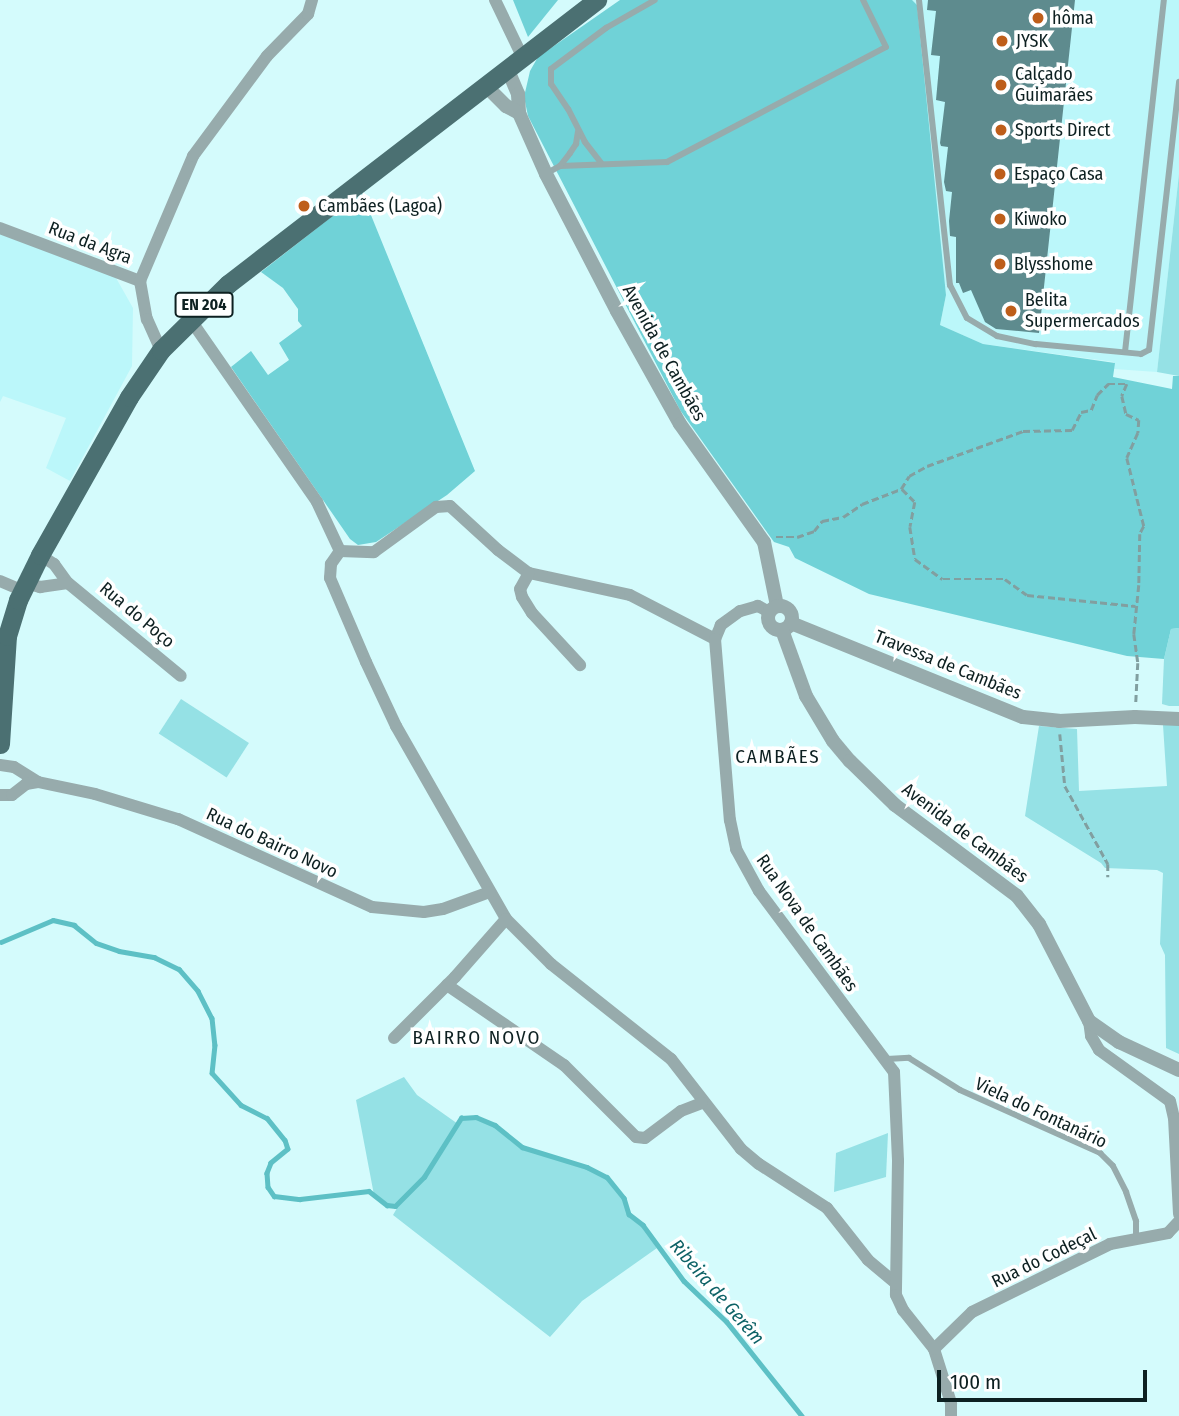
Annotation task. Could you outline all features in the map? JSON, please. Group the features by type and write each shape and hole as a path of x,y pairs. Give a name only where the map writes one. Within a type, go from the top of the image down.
{"main road":[{"name":"EN 204","path":"0,744 7,636 24,587 129,397 161,349 228,284 597,0"}],"street":[{"path":"140,281 193,156 267,56 307,14 312,0"},
{"path":"495,0 514,62"},
{"name":"Avenida de Cambães","path":"514,62 519,113 546,174 680,424 764,542 773,609 788,608 792,615 787,626 806,696 833,741 895,805 1017,896 1039,924 1089,1021 1119,1042 1175,1068"},
{"name":"Avenida de Cambães","path":"485,85 506,106 519,113"},
{"name":"Rua da Agra","path":"0,228 140,281 147,319 161,349"},
{"path":"190,319 317,502 340,551"},
{"path":"340,551 374,552 436,507 450,506 498,550 529,573 630,595 715,639 721,625 740,611 758,606 773,609"},
{"path":"340,551 331,564 330,578 366,662 396,726 506,919 551,964 671,1059 702,1103 741,1149 759,1164 827,1208 868,1260 895,1283 898,1303 934,1349 951,1403 951,1416"},
{"name":"Rua do Poço","path":"40,555 54,564 68,583 181,676"},
{"path":"529,573 520,589 522,597 532,613 580,665"},
{"path":"0,581 24,587 68,583"},
{"name":"Travessa de Cambães","path":"787,626 835,638 1006,711 1059,720 1135,717 1175,719"},
{"name":"Rua Nova de Cambães","path":"715,639 725,790 736,849 759,891 887,1059 894,1072 897,1086 895,1283"},
{"name":"Rua do Bairro Novo","path":"0,765 14,767 38,782 95,794 178,819 372,908 425,912 443,909 490,892"},
{"path":"0,795 12,795 26,784 38,782"},
{"path":"394,1038 447,985 506,919"},
{"path":"447,985 564,1065 636,1137 645,1138 681,1111 702,1103"},
{"path":"1089,1021 1091,1035 1099,1050 1170,1101 1174,1118 1179,1214"},
{"name":"Rua do Codeçal","path":"934,1349 972,1312 1110,1244 1168,1233 1179,1221"}],"lane":[{"path":"602,164 578,131 551,84 551,69 606,28 655,0"},
{"path":"559,166 667,162 886,47 863,0"},
{"path":"919,0 950,285 967,318 997,337 1146,353 1151,342 1179,82"},
{"path":"1125,352 1164,0"},
{"path":"546,174 559,166 576,144 578,131"},
{"name":"Viela do Fontanário","path":"887,1059 909,1058 960,1090 1100,1153 1114,1166 1126,1192 1136,1221 1136,1239"}],"path":[{"path":"764,542 775,537 797,537 814,531 822,521 843,517 862,504 901,489 909,476 927,466 1023,431 1072,430 1081,412 1091,410 1097,395 1108,384 1127,384 1122,396 1126,414 1139,420 1138,433 1127,458 1143,526 1140,534 1139,585 1135,606 1134,634 1138,663 1135,717"},
{"path":"901,489 915,502 910,527 915,559 943,579 1005,579 1027,595 1135,606"},
{"path":"1059,720 1065,786 1108,864 1108,877"}],"shaded area":[{"path":"513,0 558,0 528,37"},
{"path":"620,0 912,0 917,5 946,295 940,325 983,344 1115,363 1113,377 1172,389 1173,376 1179,376 1179,628 1171,629 1164,659 1127,656 869,594 795,558 789,547 774,542 680,410 528,116 524,97 530,71 538,57"},
{"path":"912,0 1179,0 1179,174 1157,372 1114,369 1114,362 983,344 940,325 946,295"},
{"path":"1179,174 1179,376 1157,372"},
{"path":"362,193 475,471 447,495 376,542 358,545 350,539 231,367 251,351 268,375 289,360 279,343 302,326 298,321 298,309 283,288 261,272"},
{"path":"0,228 111,269 133,308 132,366 70,481 46,468 66,418 3,396 0,402"},
{"path":"1179,628 1179,706 1169,706 1162,704 1164,659 1171,629"},
{"path":"181,699 249,743 227,778 159,733"},
{"path":"1179,724 1179,1054 1166,1048 1165,955 1160,944 1163,873 1157,870 1105,868 1025,816 1039,726 1077,729 1079,791 1167,786 1163,725"},
{"path":"404,1077 417,1095 458,1124 461,1118 476,1117 495,1125 522,1147 587,1167 607,1177 624,1198 629,1214 643,1225 657,1248 582,1301 550,1337 393,1215 400,1203 387,1205 374,1195 356,1100"},
{"path":"888,1133 886,1177 834,1192 836,1153"}],"building":[{"path":"928,0 1075,0 1039,333 996,329 985,322 971,290 963,293 959,283 956,283 956,237 950,236 949,221 952,192 946,191 944,182 948,147 941,146 940,143 945,102 936,100 940,56 931,55 936,11 927,10"}],"waterway":[{"name":"Ribeira de Gerêm","path":"1,942 53,920 74,925 96,943 119,951 154,957 179,969 198,991 212,1018 215,1045 212,1073 241,1105 267,1118 285,1140 288,1149 271,1163 267,1173 268,1187 274,1196 300,1199 369,1191 387,1205 395,1206 424,1177 461,1118 476,1117 495,1125 522,1147 587,1167 607,1177 624,1198 629,1214 643,1225 684,1281 727,1322 802,1416"}],"place":[{"name":"hôma","path":"1038,18"},
{"name":"JYSK","path":"1002,41"},
{"name":"Calçado Guimarães","path":"1001,85"},
{"name":"Sports Direct","path":"1001,130"},
{"name":"Espaço Casa","path":"1000,174"},
{"name":"Cambães (Lagoa)","path":"304,206"},
{"name":"Kiwoko","path":"1000,219"},
{"name":"Blysshome","path":"1000,264"},
{"name":"Belita Supermercados","path":"1011,311"}],"district":[{"name":"CAMBÃES","path":"778,757"},
{"name":"BAIRRO NOVO","path":"477,1038"}]}
